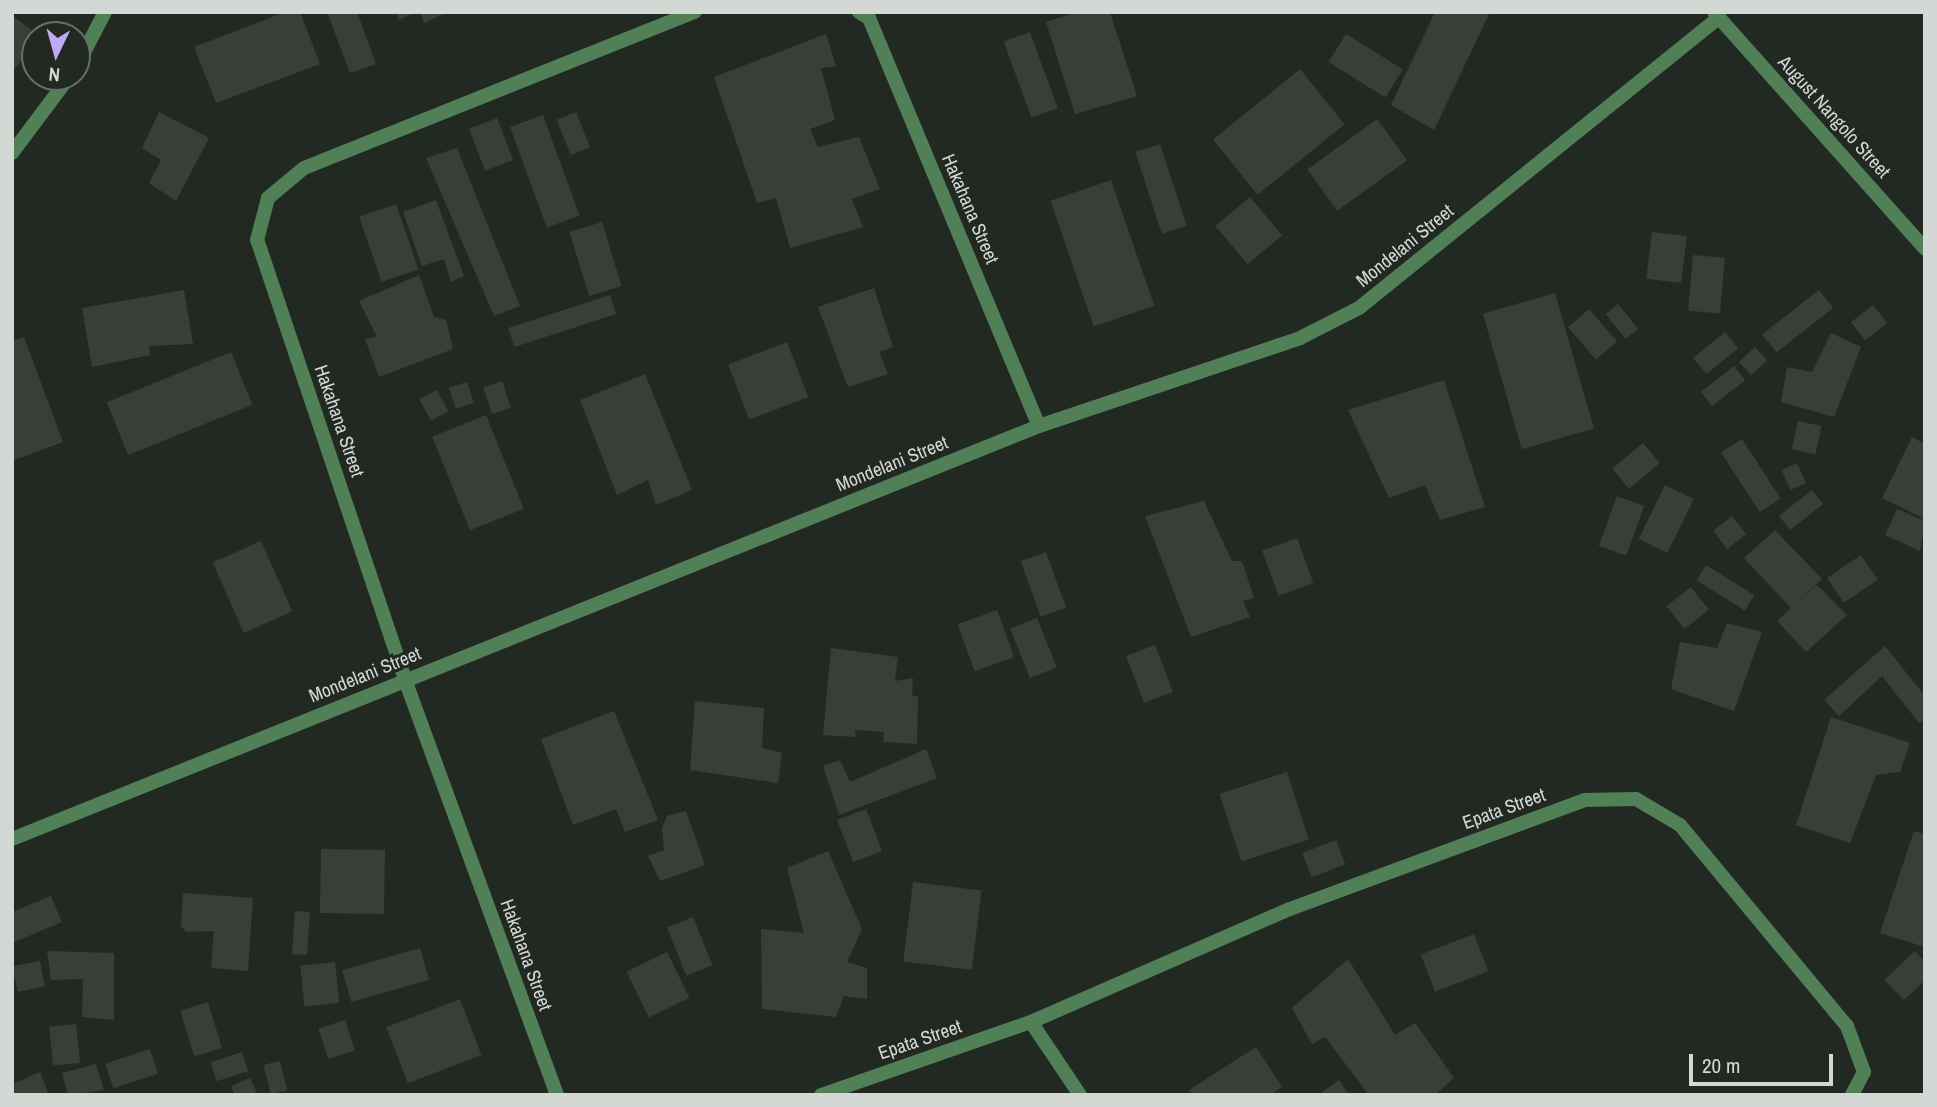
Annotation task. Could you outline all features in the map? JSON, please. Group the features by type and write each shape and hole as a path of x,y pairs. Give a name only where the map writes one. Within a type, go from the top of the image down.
{"street":[{"path":"91,39 105,12"},
{"name":"Hakahana Street","path":"557,1095 405,679 257,240 268,198 304,168 695,12"},
{"name":"Hakahana Street","path":"859,12 869,18 1039,426"},
{"name":"Mondelani Street","path":"12,839 1039,426 1300,338 1359,308 1716,15"},
{"name":"August Nangolo Street","path":"1716,15 1925,249"},
{"path":"12,153 58,91"},
{"name":"Epata Street","path":"821,1095 1031,1021 1290,909 1585,800 1636,799 1680,825 1847,1026 1864,1072 1852,1095"},
{"path":"1031,1021 1080,1095"}],"building":[{"path":"285,12 300,12 320,64 216,103 194,47"},
{"path":"327,12 357,12 376,64 350,73"},
{"path":"396,12 416,12 399,20"},
{"path":"420,12 448,12 424,23"},
{"path":"1076,12 1110,12 1137,96 1075,114 1046,22"},
{"path":"1435,12 1490,12 1434,130 1391,105"},
{"path":"12,15 21,22 21,61 12,72"},
{"path":"1030,32 1058,108 1031,118 1004,42"},
{"path":"826,34 836,66 821,68 835,120 810,129 818,147 859,137 880,189 852,199 863,227 790,248 776,198 757,203 714,77"},
{"path":"1346,34 1403,70 1385,97 1329,62"},
{"path":"1300,69 1345,124 1258,195 1213,139"},
{"path":"159,112 209,138 176,201 149,183 161,160 142,148"},
{"path":"576,112 590,147 571,155 557,120"},
{"path":"543,115 580,216 547,228 510,127"},
{"path":"497,118 513,160 485,171 469,129"},
{"path":"1377,119 1407,160 1337,211 1307,170"},
{"path":"1160,144 1187,226 1162,234 1135,152"},
{"path":"457,148 520,306 494,316 426,158"},
{"path":"1111,180 1154,306 1094,327 1050,201"},
{"path":"1250,197 1282,235 1248,264 1216,226"},
{"path":"436,200 464,276 451,282 444,259 422,266 403,212"},
{"path":"396,204 418,269 382,282 359,217"},
{"path":"602,222 622,286 589,296 569,232"},
{"path":"1652,232 1687,236 1681,283 1646,279"},
{"path":"1693,255 1725,258 1720,314 1688,311"},
{"path":"419,275 434,317 446,320 453,349 379,377 365,339 377,337 359,301"},
{"path":"874,288 893,347 879,352 888,374 848,387 818,307"},
{"path":"184,290 193,344 149,346 150,355 92,367 82,308"},
{"path":"1819,290 1833,308 1776,352 1762,334"},
{"path":"1555,293 1594,429 1522,449 1483,314"},
{"path":"610,295 616,314 514,347 508,328"},
{"path":"1618,304 1638,329 1626,339 1606,314"},
{"path":"1873,305 1887,323 1865,340 1851,322"},
{"path":"1589,309 1617,341 1596,360 1568,327"},
{"path":"1725,332 1738,348 1706,374 1693,358"},
{"path":"1831,333 1861,347 1834,417 1781,402 1787,367 1812,372"},
{"path":"24,337 63,442 12,461 12,341"},
{"path":"787,342 808,397 749,420 728,365"},
{"path":"1755,347 1767,360 1751,375 1739,362"},
{"path":"231,352 252,405 128,455 107,402"},
{"path":"1734,366 1745,380 1712,406 1701,392"},
{"path":"645,374 692,490 656,505 648,480 617,495 580,400"},
{"path":"1444,380 1485,507 1440,520 1425,485 1389,498 1348,410"},
{"path":"502,381 511,407 492,414 483,388"},
{"path":"467,382 474,403 456,409 449,388"},
{"path":"437,390 448,411 431,421 419,399"},
{"path":"486,415 524,509 470,530 432,437"},
{"path":"1798,421 1821,426 1815,454 1792,449"},
{"path":"1912,437 1925,444 1925,519 1882,498"},
{"path":"1742,439 1781,499 1760,512 1721,453"},
{"path":"1643,443 1660,463 1629,489 1612,469"},
{"path":"1797,463 1806,483 1790,490 1781,470"},
{"path":"1665,485 1694,499 1667,553 1639,539"},
{"path":"1812,490 1823,504 1790,530 1779,516"},
{"path":"1617,496 1644,506 1626,556 1599,546"},
{"path":"1204,501 1232,561 1242,561 1254,598 1243,601 1250,617 1191,637 1145,516"},
{"path":"1897,509 1925,521 1920,551 1885,535"},
{"path":"1732,516 1746,534 1727,549 1713,531"},
{"path":"1775,530 1822,579 1800,599 1817,585 1847,615 1806,652 1777,621 1791,608 1744,558"},
{"path":"1297,538 1313,583 1279,596 1262,551"},
{"path":"261,541 292,611 244,633 213,563"},
{"path":"1046,552 1066,607 1041,617 1021,561"},
{"path":"1861,555 1878,580 1844,603 1827,578"},
{"path":"1706,565 1754,595 1745,610 1696,580"},
{"path":"1691,587 1709,610 1684,629 1667,606"},
{"path":"997,610 1014,657 975,671 958,624"},
{"path":"1037,618 1057,667 1030,678 1010,629"},
{"path":"1727,623 1762,632 1734,711 1671,689 1680,642 1717,648"},
{"path":"1155,645 1173,692 1144,703 1126,656"},
{"path":"1885,646 1925,696 1925,719 1919,723 1882,676 1839,716 1824,700"},
{"path":"831,648 898,657 895,681 913,678 912,695 918,697 917,744 883,742 884,732 855,730 856,737 823,735"},
{"path":"695,701 764,708 762,748 782,753 778,783 690,770"},
{"path":"614,711 658,820 625,832 616,809 573,825 541,739"},
{"path":"1831,717 1910,743 1900,772 1876,775 1850,843 1796,825"},
{"path":"926,749 937,778 839,815 823,766 840,760 850,782"},
{"path":"1287,772 1309,840 1241,861 1219,794"},
{"path":"866,809 882,851 853,862 837,820"},
{"path":"686,811 705,865 660,881 648,856 664,850 662,828 667,816"},
{"path":"1914,831 1925,834 1925,947 1880,933"},
{"path":"1336,840 1345,864 1312,877 1302,853"},
{"path":"321,849 385,850 384,914 320,913"},
{"path":"828,851 862,929 847,962 867,968 867,999 844,996 836,1017 762,1009 761,929 804,933 787,868"},
{"path":"913,882 981,890 972,970 903,961"},
{"path":"183,893 253,898 248,971 211,968 214,931 186,932 181,926"},
{"path":"51,896 62,922 12,943 12,912"},
{"path":"295,911 310,912 307,955 292,954"},
{"path":"693,917 712,965 687,976 667,927"},
{"path":"1474,934 1488,971 1435,992 1421,954"},
{"path":"420,948 429,980 351,1002 342,970"},
{"path":"47,951 114,953 114,1020 82,1017 83,979 51,980"},
{"path":"1915,951 1925,962 1925,980 1904,1000 1884,980"},
{"path":"667,952 689,998 649,1018 627,972"},
{"path":"1348,959 1395,1035 1415,1023 1454,1078 1435,1095 1369,1095 1325,1037 1312,1044 1292,1008"},
{"path":"40,961 45,987 17,992 13,966"},
{"path":"335,962 339,1003 304,1006 300,966"},
{"path":"460,999 482,1055 408,1083 386,1027"},
{"path":"208,1002 222,1048 194,1056 180,1010"},
{"path":"345,1020 355,1050 328,1059 318,1029"},
{"path":"76,1024 80,1063 53,1066 49,1027"},
{"path":"1256,1047 1282,1087 1270,1095 1193,1095 1189,1090"},
{"path":"150,1049 158,1074 113,1088 105,1064"},
{"path":"242,1052 248,1071 217,1081 211,1062"},
{"path":"280,1061 287,1090 271,1094 264,1065"},
{"path":"96,1064 104,1090 68,1095 62,1073"},
{"path":"40,1072 49,1095 12,1095 12,1084"},
{"path":"250,1078 258,1095 235,1095 231,1086"},
{"path":"1339,1080 1349,1095 1318,1095"}]}
